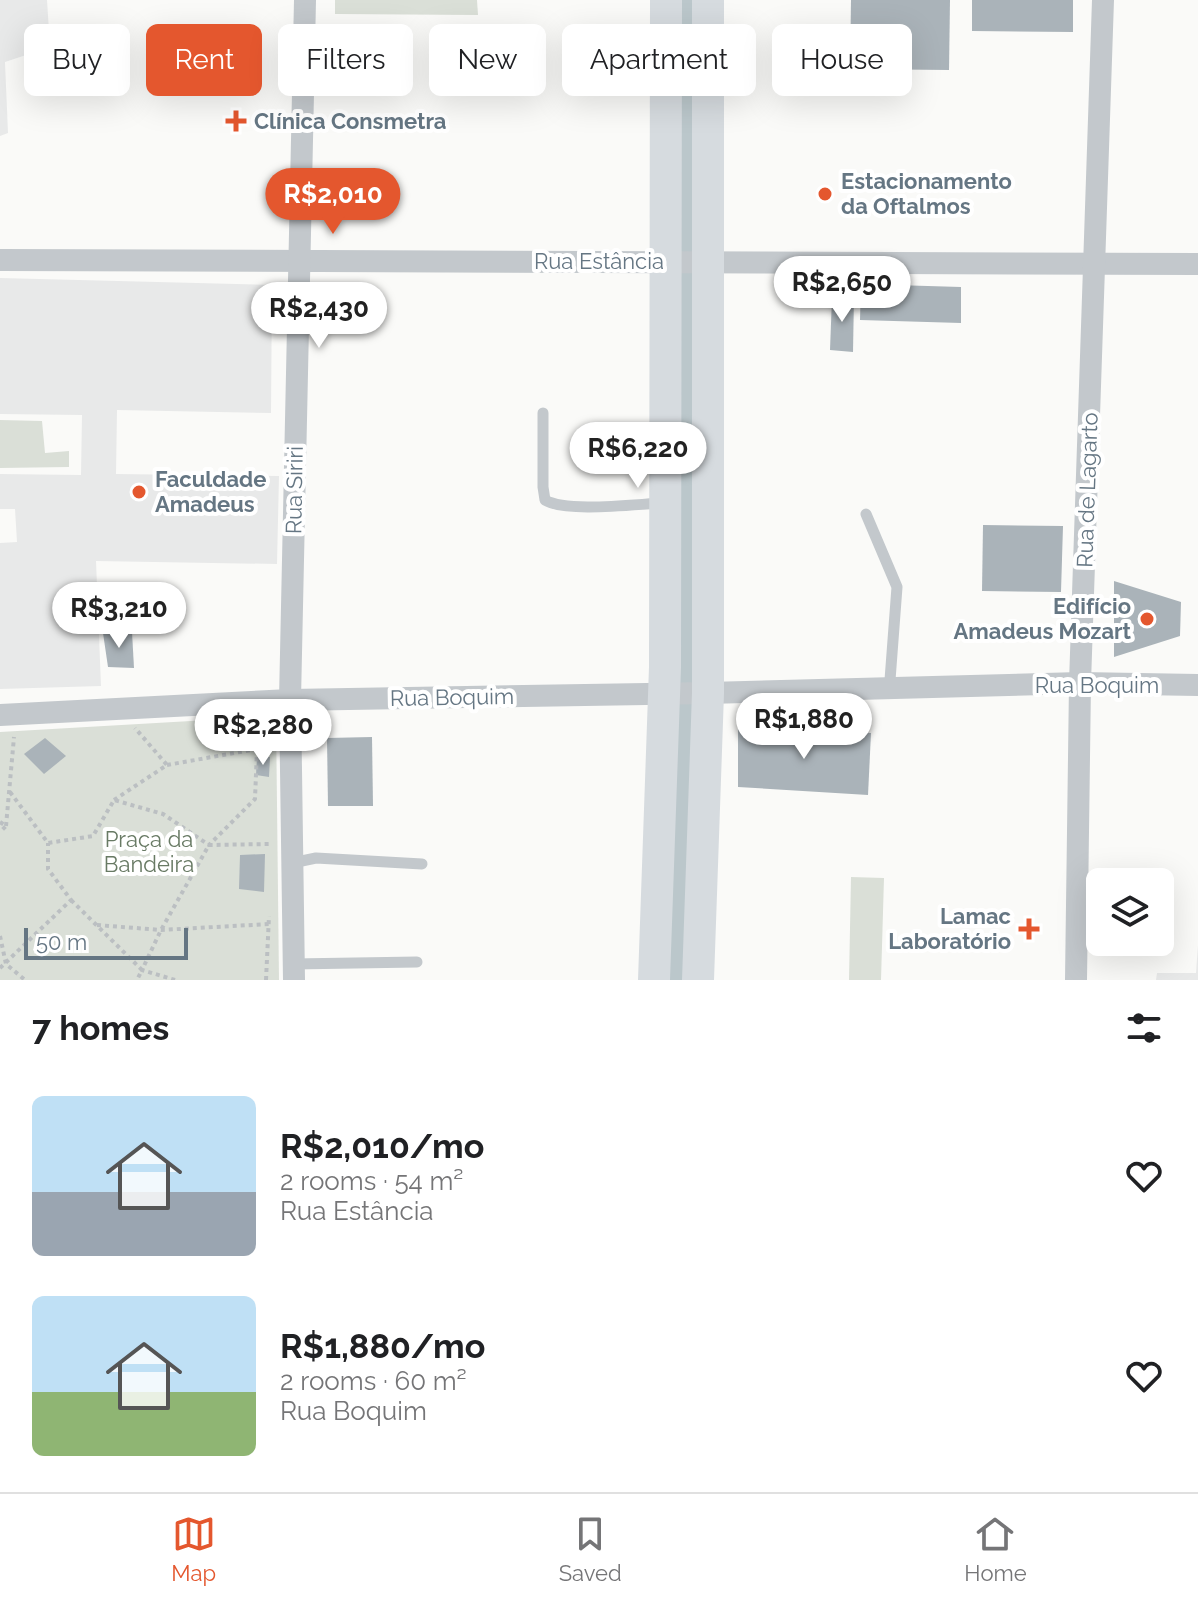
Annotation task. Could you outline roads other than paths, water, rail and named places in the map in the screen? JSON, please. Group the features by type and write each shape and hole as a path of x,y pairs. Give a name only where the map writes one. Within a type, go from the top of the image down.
{"street":[{"name":"Rua Siriri","path":"293,972 290,700 305,0"},
{"path":"666,0 687,262 686,694 698,980"},
{"path":"654,980 686,694 666,503 708,0"},
{"name":"Rua de Lagarto","path":"1076,980 1080,683 1103,0"},
{"name":"Rua Estância","path":"0,260 1198,264"},
{"name":"Rua Boquim","path":"0,715 290,700 686,694 1080,683 1198,685"}],"lane":[{"path":"543,413 545,500 554,505 572,506 666,503"},
{"path":"866,514 897,587 890,680 893,688"},
{"path":"292,863 316,858 422,864"},
{"path":"293,972 417,962"}],"waterway":[{"path":"677,980 686,0"}],"place":[{"name":"Clínica Consmetra","path":"236,121"},
{"name":"Estacionamento da Oftalmos","path":"825,194"},
{"name":"Faculdade Amadeus","path":"139,492"},
{"name":"Edifício Amadeus Mozart","path":"1147,619"},
{"name":"Lamac Laboratório","path":"1029,929"}],"park label":[{"name":"Praça da Bandeira","path":"149,852"}]}
